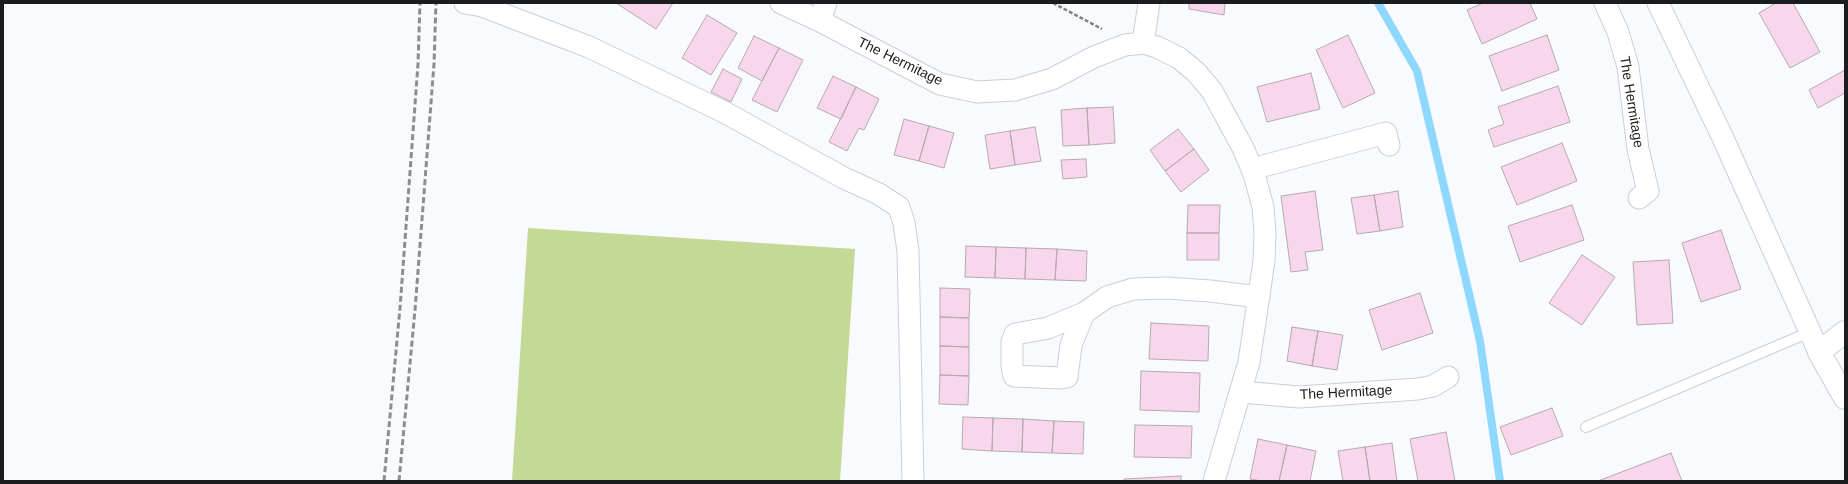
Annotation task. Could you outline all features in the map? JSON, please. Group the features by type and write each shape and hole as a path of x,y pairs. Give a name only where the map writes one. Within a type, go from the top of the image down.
{"street":[{"name":"The Hermitage","path":"780,3 823,12 940,84 977,92 1015,90 1052,78 1094,57 1134,44"},
{"path":"1149,3 1134,44 1157,47 1179,58 1196,72 1208,86 1225,113 1252,169 1263,206 1265,233 1264,261 1249,362 1214,481"},
{"name":"The Hermitage","path":"1605,3 1618,32 1628,67 1638,149 1648,191 1639,198"},
{"path":"1658,3 1722,136 1819,352 1845,398"},
{"path":"473,4 589,47 724,112 899,207 904,223 908,250 913,481"},
{"path":"1252,169 1386,133 1389,145"},
{"path":"1084,313 1107,297 1133,289 1167,288 1210,291 1259,297"},
{"path":"1819,352 1845,332"},
{"name":"The Hermitage","path":"1241,392 1299,397 1410,389 1433,386 1448,377"}],"lane":[{"path":"1586,427 1810,332"}],"path":[{"path":"1053,3 1134,44"}],"green space":[{"path":"528,228 855,249 840,481 512,481"}],"building":[{"path":"616,3 673,3 656,29"},
{"path":"1189,3 1225,3 1224,15 1189,9"},
{"path":"1483,3 1530,3 1537,19 1482,44 1467,10"},
{"path":"1776,3 1793,3 1820,52 1790,68 1759,13"},
{"path":"707,15 737,33 711,75 682,58"},
{"path":"1348,35 1375,93 1343,108 1316,50"},
{"path":"1547,35 1559,70 1502,91 1489,56"},
{"path":"754,36 779,48 762,81 738,68"},
{"path":"779,48 803,60 777,112 752,100"},
{"path":"723,69 742,79 731,102 711,92"},
{"path":"1845,70 1845,93 1818,108 1809,90"},
{"path":"1311,73 1320,109 1267,122 1257,87"},
{"path":"833,76 856,87 841,119 817,108"},
{"path":"1558,86 1570,122 1494,147 1488,130 1504,124 1498,107"},
{"path":"856,87 879,99 864,130 859,128 847,151 829,142"},
{"path":"1113,107 1115,143 1089,145 1087,108"},
{"path":"1087,108 1089,145 1063,146 1061,110"},
{"path":"904,119 929,126 919,161 894,155"},
{"path":"929,126 954,133 944,168 919,161"},
{"path":"1035,127 1041,161 1015,165 1010,131"},
{"path":"1178,129 1194,149 1165,171 1150,150"},
{"path":"1010,131 1015,165 990,169 985,135"},
{"path":"1562,143 1577,181 1517,205 1501,167"},
{"path":"1194,149 1209,170 1181,192 1165,171"},
{"path":"1086,159 1087,177 1063,179 1061,160"},
{"path":"1315,191 1323,250 1305,252 1308,270 1291,272 1281,196"},
{"path":"1398,191 1403,227 1380,231 1374,195"},
{"path":"1374,195 1380,231 1357,234 1351,198"},
{"path":"1188,205 1220,205 1219,233 1187,233"},
{"path":"1572,205 1584,240 1520,262 1508,226"},
{"path":"1721,230 1741,289 1701,302 1682,243"},
{"path":"1187,233 1219,233 1219,260 1187,260"},
{"path":"966,246 996,247 995,278 965,277"},
{"path":"996,247 1026,248 1025,279 995,278"},
{"path":"1026,248 1057,249 1055,280 1025,279"},
{"path":"1057,249 1087,251 1086,281 1055,280"},
{"path":"1582,255 1615,277 1582,325 1549,303"},
{"path":"1669,260 1673,323 1637,325 1633,262"},
{"path":"940,288 970,289 969,318 940,317"},
{"path":"1420,293 1433,333 1382,350 1369,310"},
{"path":"940,317 969,318 969,347 940,346"},
{"path":"1151,323 1209,326 1208,361 1149,359"},
{"path":"1292,327 1318,331 1312,366 1287,361"},
{"path":"1318,331 1343,335 1337,370 1312,366"},
{"path":"940,346 969,347 969,376 940,375"},
{"path":"1141,371 1200,373 1199,412 1140,410"},
{"path":"940,375 969,376 968,405 939,404"},
{"path":"1552,408 1563,436 1511,455 1500,427"},
{"path":"963,417 993,418 992,451 962,449"},
{"path":"993,418 1023,419 1022,452 992,451"},
{"path":"1023,419 1054,421 1052,453 1022,452"},
{"path":"1054,421 1084,422 1083,454 1052,453"},
{"path":"1135,425 1192,426 1191,458 1134,457"},
{"path":"1446,432 1455,481 1418,481 1410,439"},
{"path":"1258,439 1287,445 1279,481 1250,479"},
{"path":"1392,443 1397,481 1370,481 1365,447"},
{"path":"1287,445 1316,451 1310,481 1279,481"},
{"path":"1365,447 1370,481 1343,481 1338,451"},
{"path":"1671,453 1682,481 1598,481"},
{"path":"1181,476 1181,481 1124,481 1124,479"}],"waterway":[{"path":"1378,3 1417,71 1480,341 1500,481"}],"railway":[{"path":"384,481 400,308 418,64 420,3"},
{"path":"399,481 415,310 434,64 436,3"}]}
